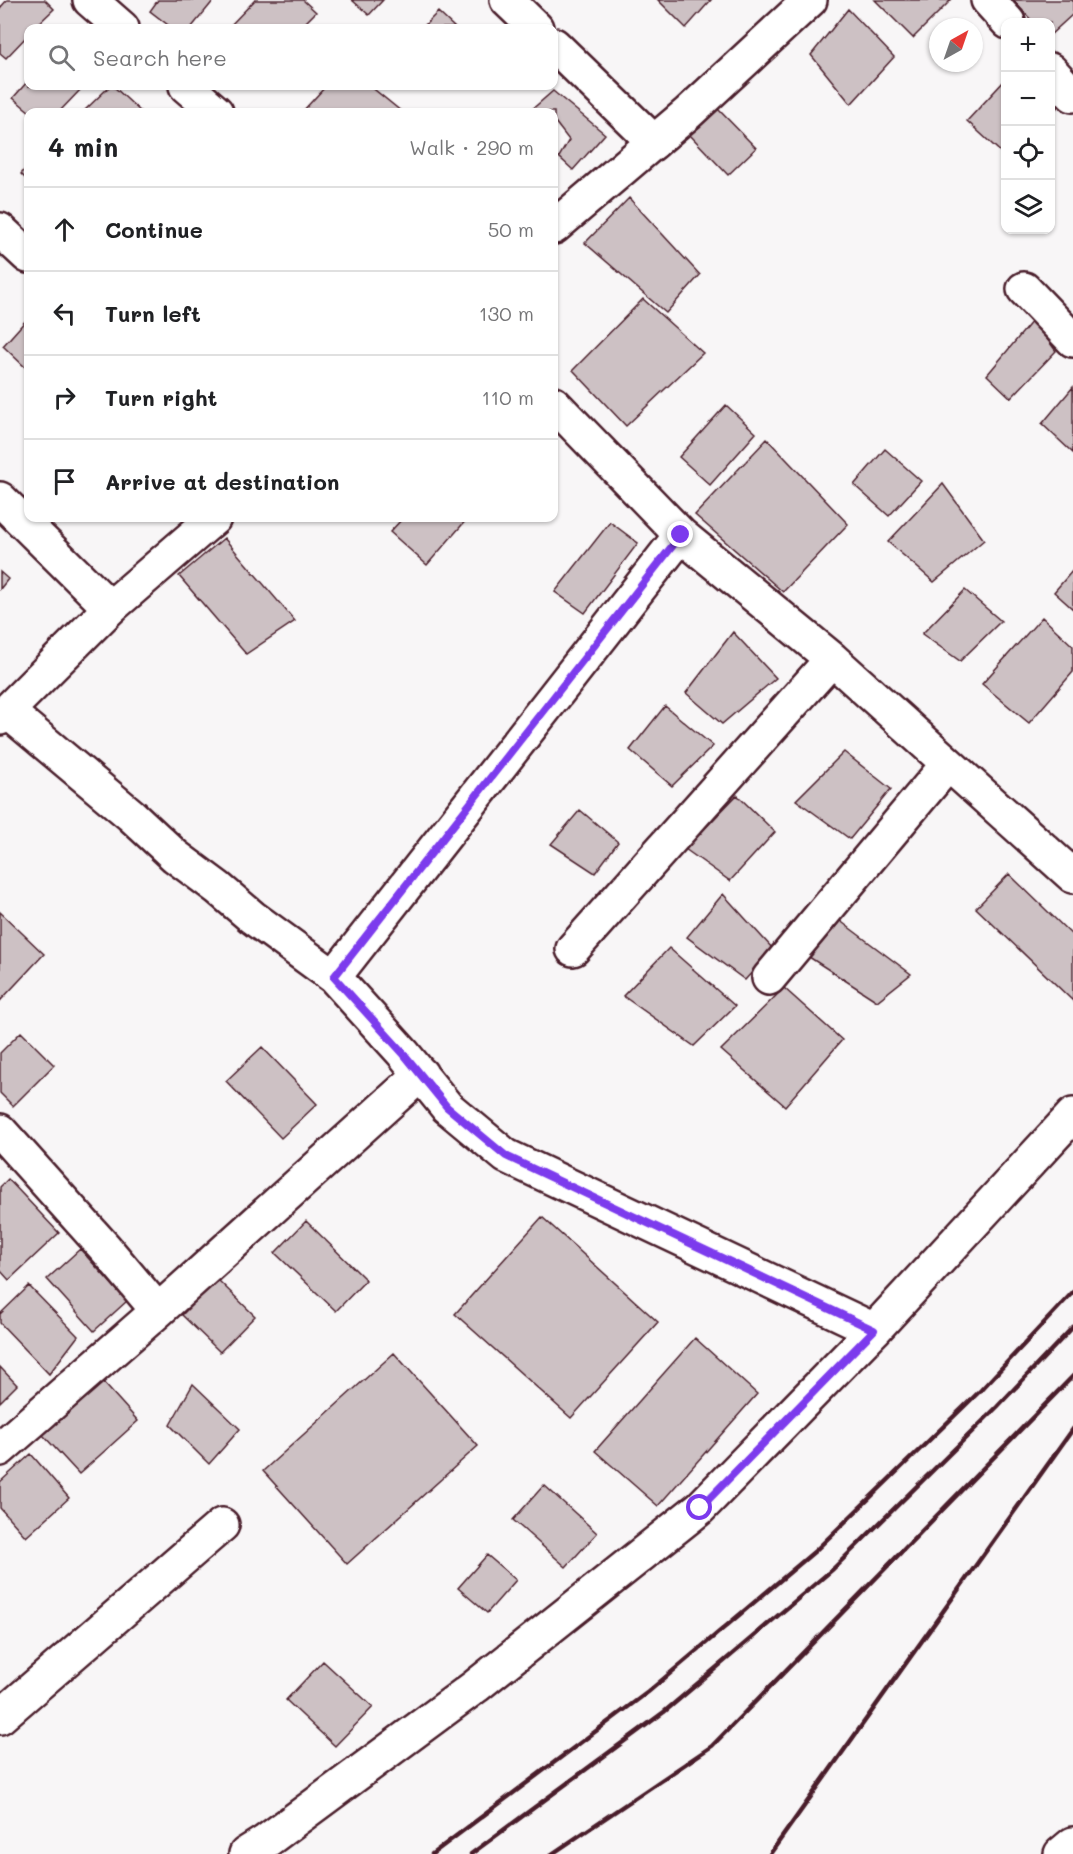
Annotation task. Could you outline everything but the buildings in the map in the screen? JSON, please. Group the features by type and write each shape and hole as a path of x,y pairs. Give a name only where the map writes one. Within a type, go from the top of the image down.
{"street":[{"path":"90,0 117,24"},
{"path":"507,0 532,24"},
{"path":"558,224 688,113 810,0"},
{"path":"988,0 1004,18"},
{"path":"558,49 654,141"},
{"path":"1052,72 1073,95"},
{"path":"191,90 211,108"},
{"path":"0,230 24,252"},
{"path":"1024,289 1073,340"},
{"path":"558,408 681,535 832,659 1073,876"},
{"path":"0,499 110,608"},
{"path":"209,522 110,608 4,715 131,815 175,856 252,917 334,977 421,1074 447,1107 506,1156 874,1330"},
{"path":"334,977 681,535"},
{"path":"573,949 832,659"},
{"path":"769,978 948,764"},
{"path":"0,1449 158,1311 421,1074"},
{"path":"246,1854 476,1686 700,1508 874,1330 1073,1115"},
{"path":"0,1131 106,1249 158,1311"},
{"path":"0,1717 222,1525"},
{"path":"1061,1854 1073,1844"}],"railway":[{"path":"432,1854 648,1692 815,1551 981,1390 1073,1292"},
{"path":"471,1854 664,1712 833,1569 997,1407 1073,1327"},
{"path":"552,1854 712,1746 1073,1376"},
{"path":"770,1854 1073,1429"}],"route":[{"path":"681,535 334,977 403,1053 447,1107 506,1156 874,1330 700,1508"}]}
